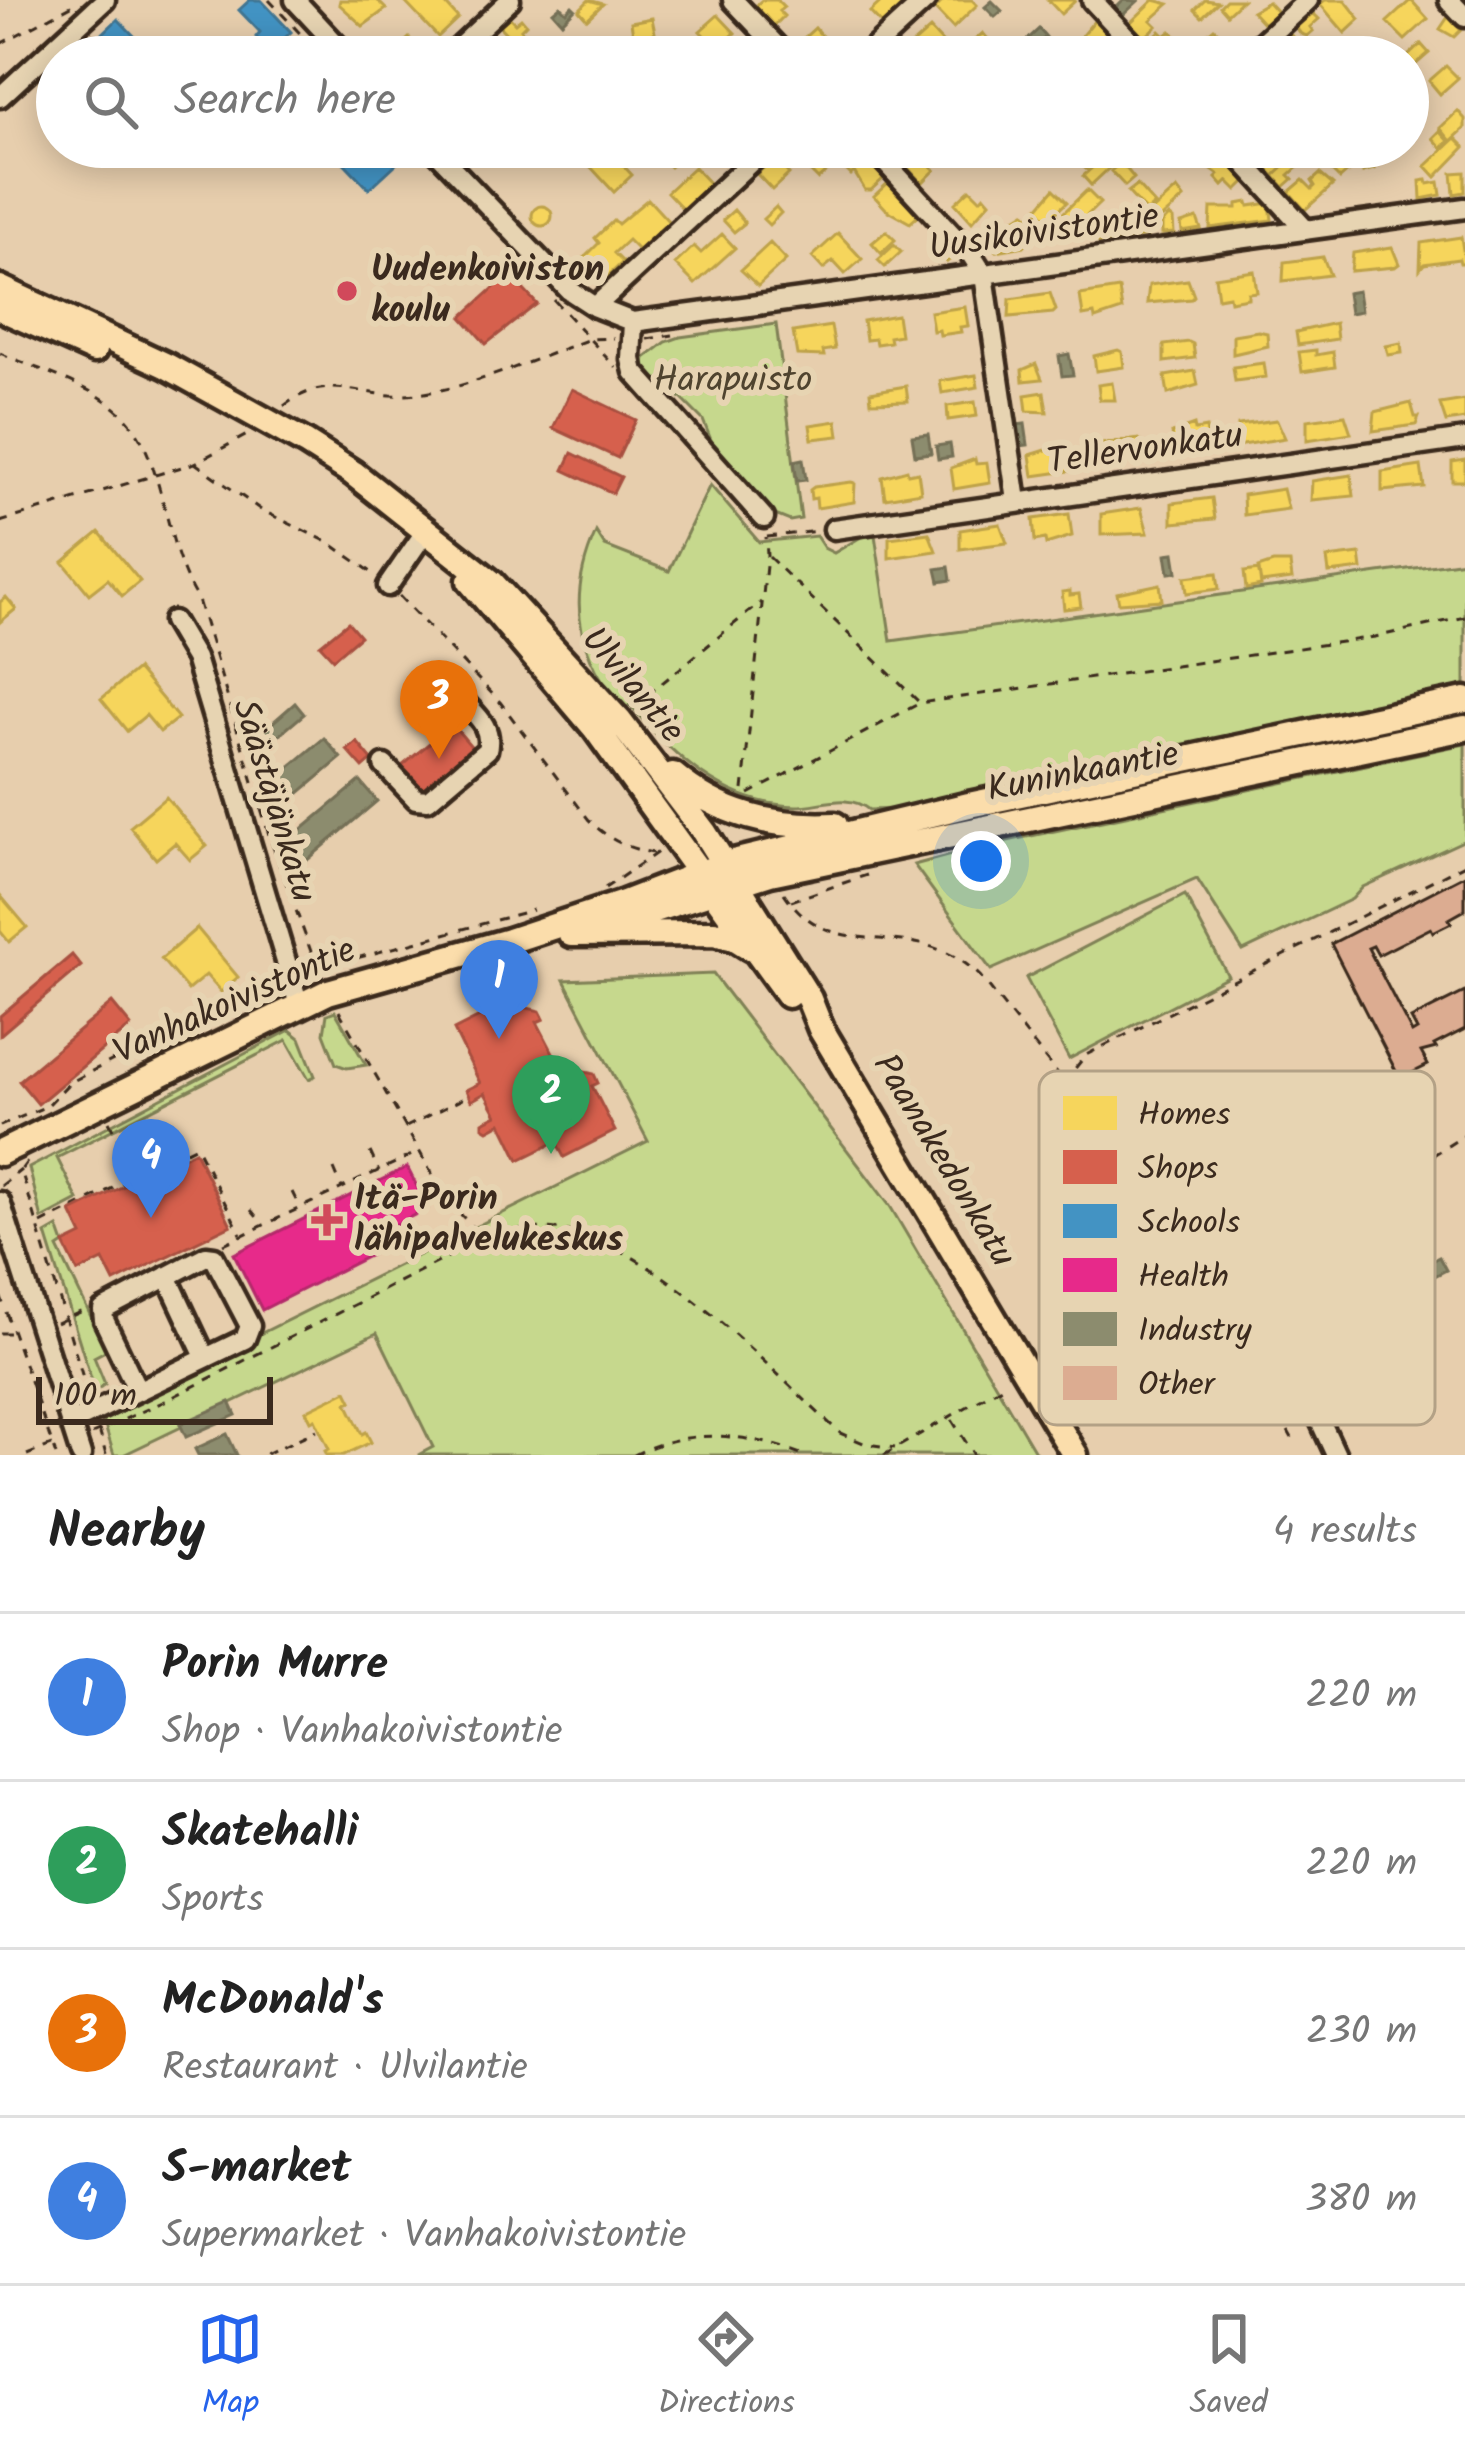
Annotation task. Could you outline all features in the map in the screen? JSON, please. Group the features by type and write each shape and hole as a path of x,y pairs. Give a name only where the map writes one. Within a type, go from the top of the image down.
{"main road":[{"name":"Ulvilantie","path":"0,288 166,366 252,426"},
{"name":"Ulvilantie","path":"0,308 353,473 492,583 625,716 720,878"},
{"name":"Ulvilantie","path":"451,554 720,878"},
{"name":"Kuninkaantie","path":"720,878 969,805 1465,700"},
{"path":"625,716 692,791 717,806 771,822 838,825 969,805"},
{"name":"Kuninkaantie","path":"720,878 770,873 1465,728"},
{"name":"Vanhakoivistontie","path":"509,941 571,934 720,878"},
{"name":"Vanhakoivistontie","path":"10,1148 299,1005 393,971 720,878"},
{"name":"Paanakedonkatu","path":"720,878 758,952 796,1006 820,1029"},
{"name":"Paanakedonkatu","path":"720,878 809,999 820,1029 1039,1395"},
{"path":"571,934 714,933 735,938 758,952"},
{"name":"Paanakedonkatu","path":"1057,1425 1075,1455"}],"street":[{"path":"66,36 105,0"},
{"path":"295,0 328,36"},
{"path":"471,36 510,0"},
{"path":"733,0 767,36"},
{"path":"887,36 926,0"},
{"path":"1092,0 1125,36"},
{"path":"1269,36 1308,0"},
{"path":"1449,0 1465,17"},
{"path":"0,97 36,64"},
{"path":"441,168 550,273 631,330 631,359 641,381 764,518"},
{"path":"595,307 744,168"},
{"path":"890,168 984,275 1017,501"},
{"path":"1248,168 1306,230"},
{"name":"Uusikoivistontie","path":"631,330 1465,208"},
{"name":"Tellervonkatu","path":"834,529 1465,439"},
{"path":"388,586 425,532"},
{"name":"Säästäjänkatu","path":"173,621 195,658 299,1005"},
{"path":"390,771 416,799 428,800 487,750 490,739 485,724 461,699"},
{"path":"0,1202 76,1439 137,1389 244,1339 250,1326 214,1257 206,1256 103,1310 137,1389"},
{"path":"167,1276 205,1358"},
{"path":"1322,1425 1336,1455"}],"path":[{"path":"0,44 60,16 79,0"},
{"path":"269,0 302,36"},
{"path":"544,291 621,374"},
{"path":"282,408 322,386 396,395 453,386 590,339 631,330 651,339 675,334"},
{"path":"0,522 195,463 252,426"},
{"path":"195,463 261,510 330,543 388,586 500,703 589,820 606,837 655,854"},
{"path":"742,798 766,537 834,529"},
{"path":"767,556 920,704"},
{"path":"625,716 762,601"},
{"path":"742,798 920,704 1375,637 1465,617"},
{"path":"742,798 760,802"},
{"path":"1073,1071 1086,1055 1465,864"},
{"path":"789,901 876,872"},
{"path":"770,873 801,916 830,933 906,939 948,950 964,961 1055,1071"},
{"path":"372,1070 446,1198 483,1239"},
{"path":"404,1128 468,1096"},
{"path":"0,1115 9,1122 10,1148 28,1164 0,1187"},
{"path":"110,1121 136,1176"},
{"path":"1458,1140 1465,1135"},
{"path":"38,1226 196,1146 242,1236"},
{"path":"370,1152 379,1171"},
{"path":"334,1169 342,1188"},
{"path":"21,1170 106,1455"},
{"path":"292,1192 300,1208"},
{"path":"251,1210 263,1226"},
{"path":"27,1455 76,1439 96,1422 483,1239 510,1231 557,1229 610,1247 659,1274 840,1433 866,1444 895,1448"},
{"path":"0,1295 56,1455"},
{"path":"0,1333 14,1333"},
{"path":"884,1455 1015,1379"},
{"path":"951,1419 974,1455"},
{"path":"1285,1425 1292,1438"},
{"path":"266,1454 317,1430"},
{"path":"634,1455 696,1436 745,1438 803,1455"},
{"path":"649,1447 650,1455"}],"green space":[{"name":"Harapuisto","path":"776,324 801,519 790,521 775,515 715,450 703,420 662,379 650,380 643,369 645,358 680,337"},
{"path":"710,485 759,542 816,536 834,553 861,537 875,535 891,641 1465,561 1465,689 897,809 869,810 843,801 796,806 746,797 702,774 630,705 624,709 595,668 581,625 581,580 596,532 605,546 669,571"},
{"path":"1465,744 1465,840 1243,951 1197,879 991,970 914,865 984,846"},
{"path":"1185,895 1228,976 1069,1059 1026,978"},
{"path":"713,974 890,1206 1037,1455 418,1455 433,1447 377,1333 123,1455 114,1455 101,1413 648,1141 564,980"},
{"path":"335,1011 366,1065 347,1068 336,1064 324,1033 327,1014"},
{"path":"290,1030 300,1038 315,1076 309,1079 287,1040 57,1158 78,1200 42,1219 29,1168"},
{"path":"58,1227 64,1244 58,1248 107,1350 94,1357 105,1384 95,1391 46,1234"}],"building: Homes":[{"path":"340,0 377,0 386,9 363,26"},
{"path":"442,0 458,18 437,36 404,1"},
{"path":"589,0 603,4 587,19 579,10"},
{"path":"762,0 777,0 784,7 779,11 784,16 774,26 755,6"},
{"path":"883,0 896,0 902,7 883,26 870,12"},
{"path":"944,0 972,0 977,5 953,28 935,9"},
{"path":"1048,0 1074,0 1075,1 1061,14"},
{"path":"1154,0 1169,4 1151,20 1157,26 1146,36 1130,23"},
{"path":"1205,0 1218,2 1202,17 1195,10"},
{"path":"1226,0 1242,0 1227,14 1220,6"},
{"path":"1345,0 1360,19 1345,33 1320,4"},
{"path":"1411,0 1428,19 1409,36 1401,36 1387,22"},
{"path":"1268,2 1277,12 1264,24 1252,11"},
{"path":"1313,13 1319,19 1310,27 1313,31 1301,34 1296,27"},
{"path":"718,15 735,33 705,36 700,31"},
{"path":"509,17 515,23 521,18 527,36 508,36 499,26"},
{"path":"1448,17 1461,30 1454,37 1440,29"},
{"path":"652,18 655,33 633,36 631,22"},
{"path":"1095,20 1110,36 1082,36"},
{"path":"1446,66 1458,78 1440,94 1429,81"},
{"path":"1458,111 1465,128 1451,141 1440,128"},
{"path":"1440,131 1449,141 1442,148 1433,138"},
{"path":"1456,138 1465,147 1436,177 1429,163"},
{"path":"592,168 626,168 632,175 614,192"},
{"path":"693,168 710,184 683,209 667,192"},
{"path":"763,168 783,168 789,174 772,190 757,174"},
{"path":"811,168 830,169 818,179"},
{"path":"844,168 875,168 884,178 865,190 854,172 851,175"},
{"path":"908,168 935,170 922,183"},
{"path":"1092,168 1109,168 1091,185 1083,176"},
{"path":"1126,168 1134,178 1125,186 1111,171"},
{"path":"1209,168 1235,168 1247,180 1237,190 1228,181 1223,186 1216,178 1219,175"},
{"path":"1283,168 1297,168 1284,187 1274,176"},
{"path":"1329,168 1349,171 1340,179"},
{"path":"1465,172 1465,192 1454,194 1452,173"},
{"path":"1320,174 1333,185 1305,210 1289,192 1303,180 1312,189 1312,181"},
{"path":"1420,181 1428,184 1439,182 1441,195 1421,199"},
{"path":"889,182 919,215 910,223 874,196"},
{"path":"1137,185 1155,205 1146,212 1128,192"},
{"path":"970,189 990,202 972,222 955,203"},
{"path":"1054,189 1067,202 1048,220 1037,209"},
{"path":"1177,189 1184,198 1156,223 1149,214"},
{"path":"1087,190 1100,203 1073,229 1060,216"},
{"path":"648,199 669,222 638,250 628,240 614,253 623,262 599,284 579,263 614,220 618,224"},
{"path":"1248,202 1249,206 1270,203 1272,220 1210,228 1211,208 1237,208"},
{"path":"542,206 552,216 542,226 532,216"},
{"path":"776,207 781,213 769,225 763,219"},
{"path":"734,210 745,223 734,232 723,220"},
{"path":"1025,212 1035,224 1030,228 1035,233 1024,246 996,251 982,233 998,218 1011,221"},
{"path":"1137,216 1139,223 1145,223 1147,236 1099,243 1097,228 1103,228 1102,220"},
{"path":"1169,216 1174,233 1162,234 1162,223"},
{"path":"1197,218 1201,229 1182,232 1181,223"},
{"path":"886,231 895,240 881,253 872,243"},
{"path":"838,233 862,259 845,274 833,261 823,269 812,257"},
{"path":"722,234 735,248 695,284 675,264 694,246 701,253"},
{"path":"1461,237 1465,263 1459,259 1424,264 1420,269 1421,243"},
{"path":"944,242 956,254 947,262 931,253"},
{"path":"770,243 786,260 758,286 741,270"},
{"path":"894,245 901,252 885,267 878,260"},
{"path":"1392,247 1399,264 1395,267 1351,271 1353,253"},
{"path":"1323,257 1330,275 1283,281 1284,262"},
{"path":"1254,271 1257,292 1230,301 1229,296 1218,298 1215,277"},
{"path":"1188,280 1191,299 1147,303 1149,285"},
{"path":"1119,289 1122,310 1095,319 1094,314 1083,316 1080,295"},
{"path":"1050,293 1053,313 1009,317 1010,299"},
{"path":"965,307 968,326 960,327 961,332 940,335 939,330 933,331 930,312"},
{"path":"897,315 900,335 889,337 890,342 866,340 863,321"},
{"path":"1335,323 1337,339 1298,345 1296,332"},
{"path":"831,326 835,349 823,351 824,356 797,355 793,332"},
{"path":"1267,333 1268,346 1233,354 1233,335"},
{"path":"1189,342 1195,358 1164,362 1164,345"},
{"path":"1401,343 1402,353 1388,355 1386,346"},
{"path":"1118,350 1124,367 1096,371 1094,356"},
{"path":"1316,350 1316,355 1333,352 1335,367 1302,372 1299,352"},
{"path":"1264,363 1266,377 1235,381 1233,367"},
{"path":"1036,364 1042,379 1023,381 1022,370"},
{"path":"1195,371 1198,385 1168,394 1165,376"},
{"path":"976,375 978,387 942,393 940,381"},
{"path":"1112,383 1115,400 1100,400 1098,385"},
{"path":"906,386 908,401 871,402 870,392"},
{"path":"1044,392 1047,412 1027,411 1025,395"},
{"path":"1465,400 1465,419 1446,422 1440,404"},
{"path":"975,402 977,416 948,420 947,406"},
{"path":"1411,403 1419,417 1416,425 1373,431 1375,412"},
{"path":"1345,415 1351,433 1307,440 1307,420"},
{"path":"1277,420 1285,438 1237,446 1238,425"},
{"path":"837,421 839,436 812,439 810,425"},
{"path":"1194,425 1195,430 1206,428 1209,448 1175,453 1172,433"},
{"path":"1139,439 1144,447 1141,458 1103,463 1097,447 1101,444"},
{"path":"1059,446 1060,451 1073,449 1076,470 1033,476 1030,455"},
{"path":"975,459 976,464 987,463 990,483 954,489 951,468"},
{"path":"1465,460 1465,481 1452,481 1452,462"},
{"path":"1421,466 1424,487 1382,491 1382,472"},
{"path":"907,470 908,474 918,472 921,492 885,498 882,477"},
{"path":"1351,475 1354,496 1311,500 1312,481"},
{"path":"855,483 854,502 817,508 816,498 811,499 814,487"},
{"path":"1283,489 1288,509 1244,515 1243,495"},
{"path":"1212,498 1215,519 1172,523 1172,503"},
{"path":"1141,508 1148,533 1101,535 1101,514"},
{"path":"1069,514 1072,536 1046,544 1045,539 1035,541 1033,519"},
{"path":"1000,524 1007,543 960,549 960,530"},
{"path":"99,532 140,581 122,596 108,579 89,594 63,562"},
{"path":"929,533 936,551 889,558 889,538"},
{"path":"1360,554 1362,569 1329,573 1327,558"},
{"path":"1290,563 1292,579 1261,583 1258,568"},
{"path":"1259,570 1261,586 1246,589 1244,572"},
{"path":"1217,573 1219,589 1187,593 1185,577"},
{"path":"1160,584 1162,600 1119,603 1117,593"},
{"path":"1070,591 1070,595 1079,594 1081,607 1064,609 1062,592"},
{"path":"6,597 16,609 0,622 0,602"},
{"path":"137,669 178,718 160,732 146,715 127,731 101,699"},
{"path":"166,797 207,846 190,860 175,843 156,859 130,827"},
{"path":"0,895 27,927 9,942 0,931"},
{"path":"197,928 238,977 221,992 206,975 188,990 161,959"},
{"path":"347,1391 352,1401 347,1403 371,1442 344,1455 327,1455 329,1449 315,1419 311,1421 306,1411"}],"building: Shops":[{"path":"509,274 537,304 486,344 462,317"},
{"path":"572,389 636,420 618,458 553,428"},
{"path":"572,453 621,477 613,493 564,470"},
{"path":"348,622 360,636 333,659 320,645"},
{"path":"452,724 476,752 425,795 401,767"},
{"path":"357,742 372,760 363,768 347,750"},
{"path":"72,955 81,966 0,1035 0,1016"},
{"path":"112,1003 131,1026 38,1104 19,1081"},
{"path":"507,1003 540,1011 544,1019 537,1022 560,1066 594,1074 598,1083 592,1086 615,1131 564,1157 556,1142 519,1160 501,1123 488,1130 483,1127 483,1122 497,1115 485,1093 471,1101 466,1090 480,1083 454,1030"},
{"path":"195,1151 231,1225 114,1282 103,1260 78,1272 64,1244 82,1235 71,1212"}],"building: Schools":[{"path":"250,0 261,0 291,32 257,36 260,32 239,10"},
{"path":"118,19 134,36 100,36"},
{"path":"349,168 392,168 369,189"}],"building: Health":[{"path":"407,1167 428,1208 395,1225 402,1239 262,1310 234,1254"}],"building: Industry":[{"path":"1124,0 1138,1 1123,15 1116,8"},
{"path":"992,1 1002,11 995,17 985,7"},
{"path":"560,6 566,12 572,6 575,9 562,22 553,12"},
{"path":"1358,291 1361,311 1350,313 1347,293"},
{"path":"1069,354 1073,375 1062,376 1059,356"},
{"path":"1025,424 1028,445 1019,446 1016,425"},
{"path":"928,434 931,453 915,455 912,436"},
{"path":"950,444 952,457 938,459 936,446"},
{"path":"803,459 806,480 797,481 794,461"},
{"path":"1174,553 1177,572 1169,573 1166,554"},
{"path":"949,567 951,580 939,582 936,569"},
{"path":"295,703 304,714 264,748 255,738"},
{"path":"324,738 341,758 285,805 268,785"},
{"path":"360,781 377,801 299,867 282,846"},
{"path":"1439,1257 1446,1270 1435,1276"},
{"path":"230,1402 236,1415 186,1437 180,1424"},
{"path":"227,1434 237,1455 198,1455 195,1449"}],"building: Other":[{"path":"1465,875 1465,910 1449,919 1451,923 1378,955 1373,946 1368,948 1412,1033 1417,1030 1411,1019 1465,992 1465,1029 1421,1052 1428,1065 1416,1071 1396,1071 1331,944"}],"place":[{"name":"Uudenkoiviston koulu","path":"347,291"},
{"name":"McDonald's","path":"439,759"},
{"name":"Porin Murre","path":"499,1039"},
{"name":"Skatehalli","path":"551,1154"},
{"name":"S-market","path":"151,1218"},
{"name":"Itä-Porin lähipalvelukeskus","path":"327,1220"}]}
